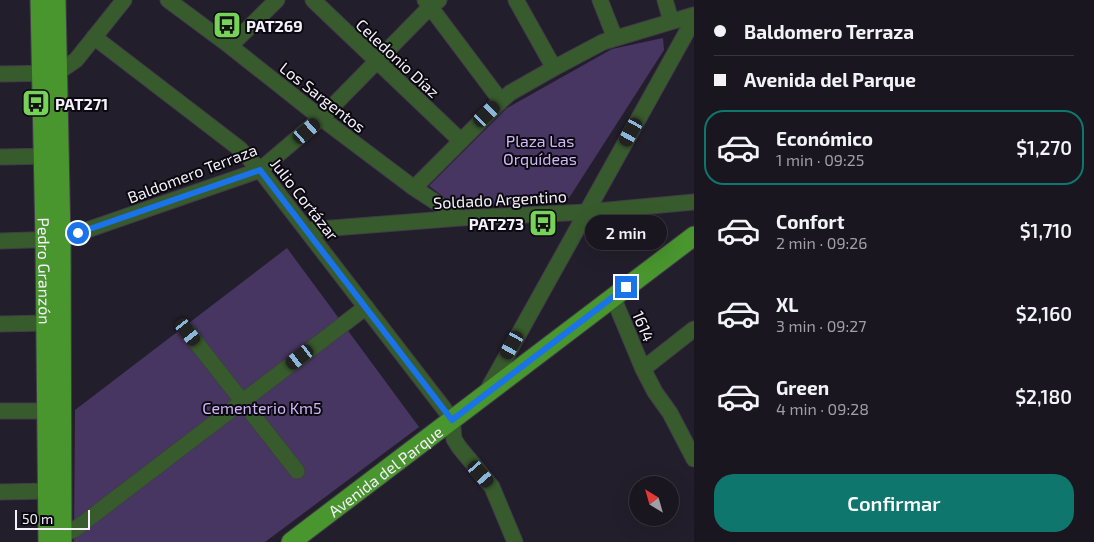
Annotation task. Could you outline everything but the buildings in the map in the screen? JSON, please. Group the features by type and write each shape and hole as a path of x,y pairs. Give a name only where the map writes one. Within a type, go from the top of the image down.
{"main road":[{"name":"Pedro Granzón","path":"40,0 50,73"},
{"name":"Pedro Granzón","path":"55,538 50,73 56,0"},
{"name":"Avenida del Parque","path":"291,542 694,236"},
{"name":"Pedro Granzón","path":"53,240 46,323 54,354 47,411 48,491 55,538"}],"street":[{"path":"0,74 50,73 76,60 124,0"},
{"name":"Los Sargentos","path":"168,0 230,46 320,118 414,188 460,218"},
{"path":"230,46 277,0"},
{"name":"Celedonio Díaz","path":"313,0 461,141"},
{"path":"516,0 554,68"},
{"path":"600,0 615,38"},
{"path":"665,0 671,21"},
{"path":"431,2 501,101"},
{"name":"Baldomero Terraza","path":"0,241 53,240 260,170 320,118 376,62 431,2"},
{"path":"414,188 510,93 603,42 671,21 694,17"},
{"path":"485,395 694,17"},
{"name":"Julio Cortázar","path":"94,37 240,150 260,170 308,230 452,420"},
{"path":"0,156 51,156"},
{"name":"Soldado Argentino","path":"308,230 460,218 587,212 694,202"},
{"name":"1614","path":"613,297 654,392 670,413 694,459"},
{"path":"55,538 74,530 366,307"},
{"path":"0,324 46,323"},
{"path":"643,369 694,329"},
{"path":"188,332 297,471"},
{"path":"0,411 47,411"},
{"path":"452,420 454,439 459,448 492,487 515,542"},
{"path":"0,492 48,491"}],"green space":[{"name":"Plaza Las Orquídeas","path":"663,38 664,50 569,198 460,209 429,186 507,108 612,49"},
{"name":"Cementerio Km5","path":"287,248 419,427 265,542 74,542 75,410"}],"place":[{"name":"PAT269","path":"227,25"},
{"name":"PAT271","path":"36,103"},
{"name":"PAT273","path":"543,223"}],"route":[{"path":"78,233 260,170 308,230 452,420 626,287"}]}
